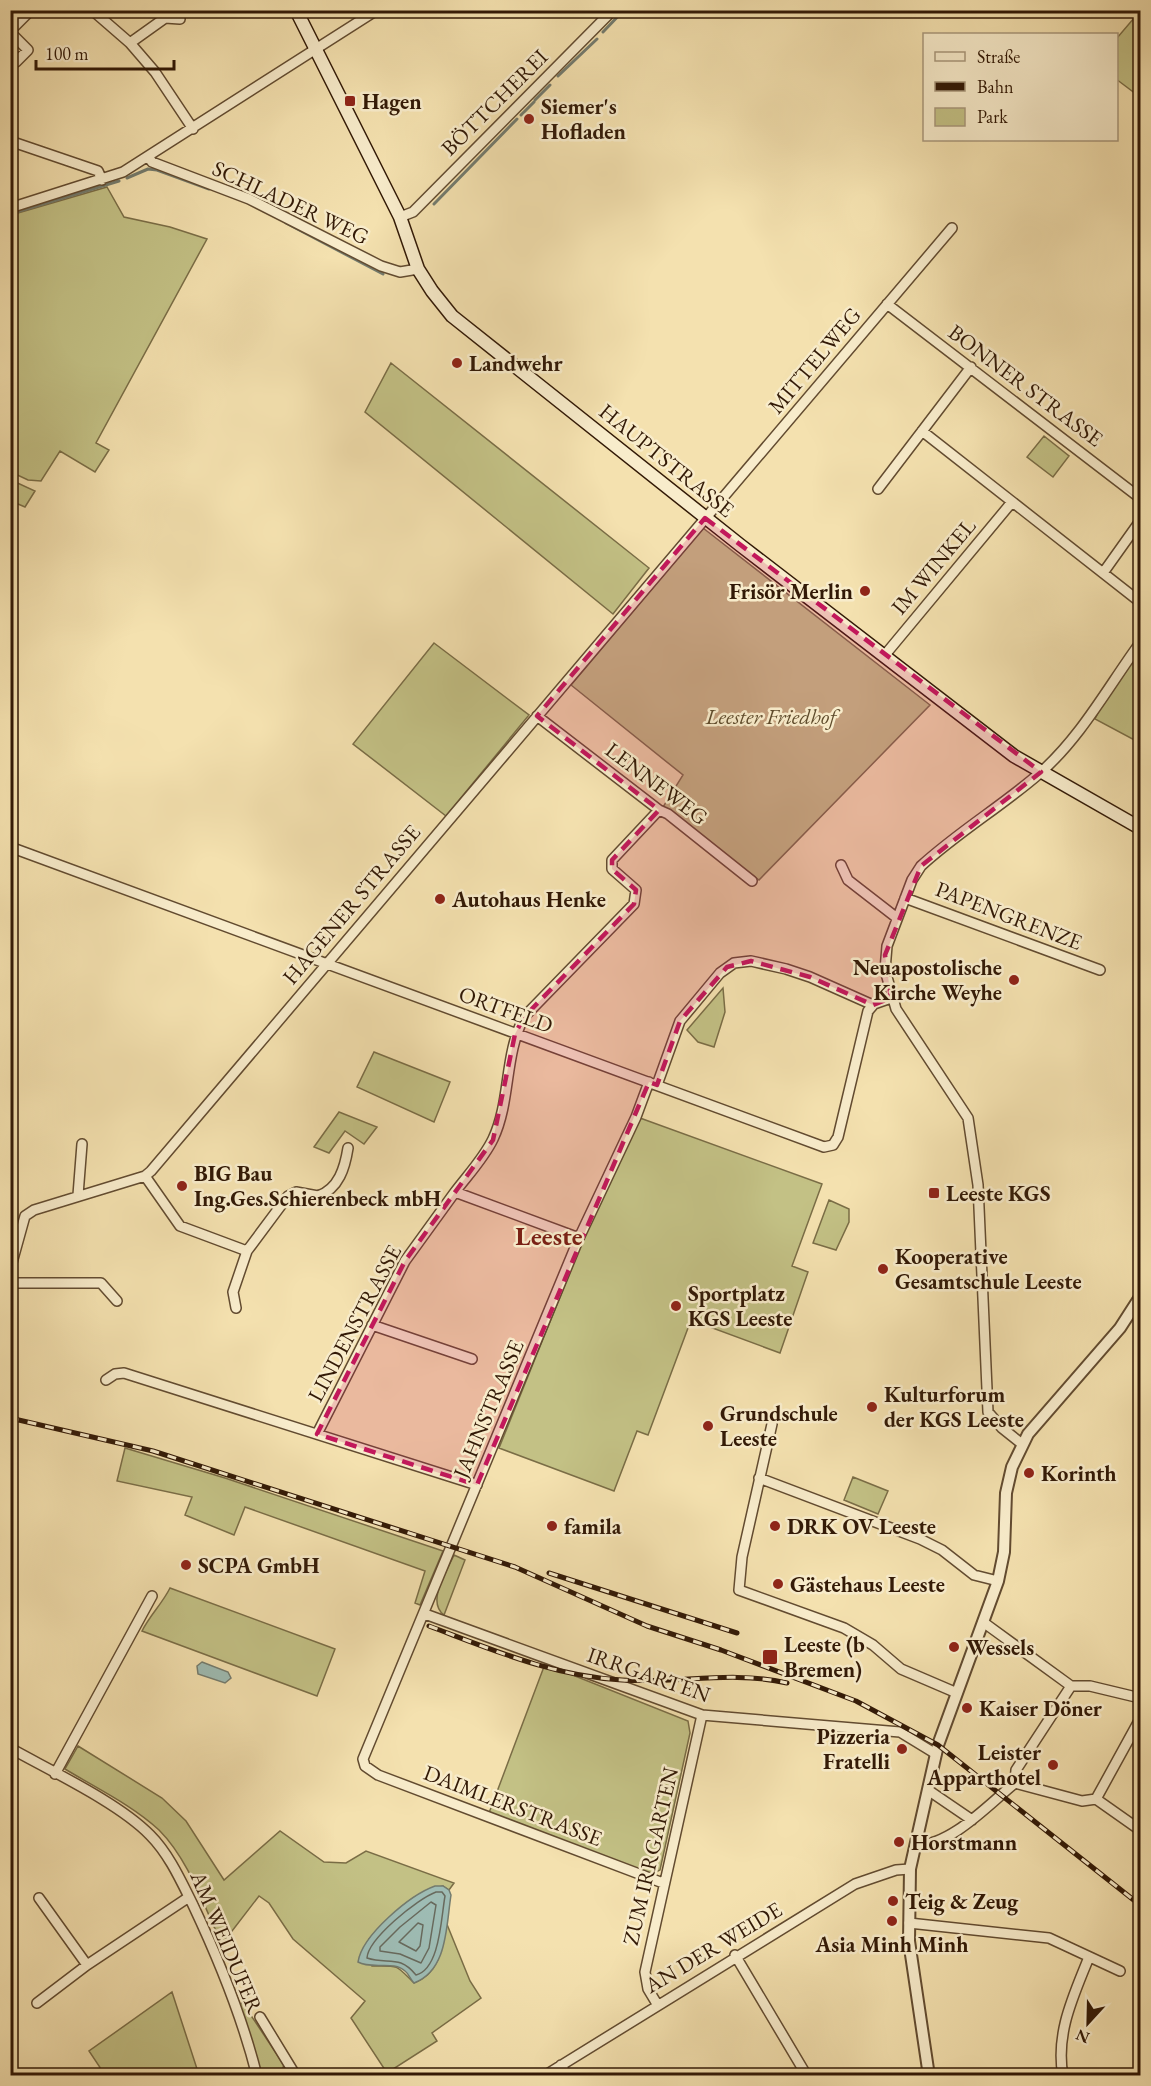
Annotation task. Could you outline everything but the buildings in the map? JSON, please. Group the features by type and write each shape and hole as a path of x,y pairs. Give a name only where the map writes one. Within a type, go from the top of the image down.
{"main road":[{"name":"HAUPTSTRASSE","path":"296,10 400,217 418,269 452,316 705,518 1014,756 1140,828"}],"street":[{"path":"10,57 16,63 28,50 10,32 31,10"},
{"path":"92,10 130,43 155,72 193,129"},
{"path":"10,208 102,180 149,158 377,10"},
{"name":"BÖTTCHEREI","path":"400,217 412,212 613,10"},
{"path":"130,43 165,18 180,19"},
{"path":"10,141 98,171 102,180"},
{"name":"SCHLADER WEG","path":"149,158 152,162 249,199 381,266 400,272 418,269"},
{"name":"MITTELWEG","path":"705,518 952,228"},
{"name":"BONNER STRASSE","path":"887,304 1140,498"},
{"path":"878,489 971,367"},
{"path":"922,430 1140,602"},
{"name":"IM WINKEL","path":"884,656 1012,502"},
{"name":"HAGENER STRASSE","path":"145,1176 203,1111 705,518"},
{"path":"1103,573 1140,521"},
{"path":"1022,1444 1002,1428 988,1412 977,1176 968,1118 891,998 885,970 885,955 912,880 931,857 1041,772 1086,723 1106,689 1140,643"},
{"name":"LENNEWEG","path":"537,716 660,810 668,813 752,881"},
{"path":"515,1034 524,1017 634,904 636,890 612,869 612,860 660,810"},
{"name":"ORTFELD","path":"10,847 824,1146 833,1145 837,1137 865,1017 873,1005"},
{"path":"841,866 848,880 897,918"},
{"name":"PAPENGRENZE","path":"905,897 1100,970"},
{"name":"JAHNSTRASSE","path":"366,1752 579,1238 653,1084 680,1021 720,973 734,963 751,961 810,977 873,1005"},
{"path":"873,1005 891,998"},
{"name":"LINDENSTRASSE","path":"317,1434 405,1261 493,1140 501,1113 515,1034"},
{"path":"78,1195 82,1144"},
{"path":"236,1308 233,1292 247,1251 288,1196 296,1192 318,1196 334,1186 346,1166 348,1148"},
{"path":"10,1270 25,1216 34,1210 78,1195 145,1176 180,1226 247,1251"},
{"path":"455,1192 579,1238"},
{"path":"10,1221 22,1224"},
{"path":"10,1282 101,1282 117,1300"},
{"path":"929,2076 918,2008 909,1923 910,1869 936,1754 998,1581 1004,1552 1006,1493 1012,1467 1022,1444 1053,1403 1120,1328 1140,1298"},
{"path":"372,1325 472,1359"},
{"path":"106,1380 115,1374 124,1373 477,1485"},
{"path":"772,1424 742,1557 738,1590 844,1628 873,1645 901,1669 957,1693"},
{"path":"759,1479 920,1539 942,1550 974,1575 998,1581"},
{"path":"55,1774 152,1596"},
{"name":"IRRGARTEN","path":"425,1614 702,1715 882,1729 900,1732 936,1754"},
{"path":"983,1622 1071,1686 1090,1686 1140,1698"},
{"path":"915,1845 931,1844 972,1820 1015,1783 1016,1770 1071,1686"},
{"name":"ZUM IRRGARTEN","path":"657,2004 648,1989 645,1972 702,1715"},
{"path":"1096,1799 1140,1719"},
{"name":"AM WEIDUFER","path":"10,1748 123,1814 150,1834 175,1869 216,1952 248,2040 257,2076"},
{"name":"DAIMLERSTRASSE","path":"366,1752 363,1759 365,1767 372,1773 663,1883"},
{"path":"1015,1783 1082,1801 1096,1799 1140,1830"},
{"path":"928,1790 972,1820"},
{"name":"AN DER WEIDE","path":"544,2076 735,1955 855,1884 896,1870 910,1869"},
{"path":"37,2003 172,1905 189,1897"},
{"path":"39,1898 87,1965"},
{"path":"909,1923 1049,1938 1120,1971"},
{"path":"735,1955 807,2076"},
{"path":"1063,2076 1060,2053 1063,2028 1089,1957"},
{"name":"AM WEIDUFER","path":"260,2018 296,2075"},
{"path":"561,2065 567,2076"}],"highlighted area":[{"path":"705,518 1041,772 921,866 885,955 891,998 873,1005 810,977 751,961 727,967 680,1021 657,1085 649,1082 477,1485 317,1434 405,1261 493,1140 515,1034 524,1017 634,904 636,890 612,869 612,860 659,810 537,716"}],"green space":[{"path":"1140,11 1140,97 1118,80 1118,37"},
{"path":"107,187 124,217 170,227 207,239 96,443 109,450 95,472 60,451 41,481 28,480 11,472 11,215"},
{"path":"391,363 649,568 613,614 365,412"},
{"path":"1044,436 1069,456 1053,477 1027,457"},
{"path":"11,480 35,491 25,507 11,501"},
{"name":"Leester Friedhof","path":"703,528 930,705 759,880 663,807 683,775 571,685"},
{"path":"434,643 529,715 446,816 353,744"},
{"path":"1130,661 1140,669 1140,743 1095,719 1109,691"},
{"path":"723,988 725,1012 714,1047 698,1042 687,1030"},
{"path":"374,1052 450,1082 434,1122 357,1087"},
{"path":"339,1112 377,1127 364,1144 345,1131 329,1153 314,1147"},
{"name":"Sportplatz KGS Leeste","path":"640,1118 822,1184 792,1266 808,1272 780,1353 691,1320 648,1435 637,1431 614,1491 499,1448 585,1235"},
{"path":"829,1200 849,1209 849,1222 836,1250 813,1243"},
{"path":"125,1448 225,1478 443,1551 420,1605 415,1603 425,1571 245,1507 234,1535 185,1515 192,1497 117,1481"},
{"path":"853,1477 888,1491 878,1514 844,1500"},
{"path":"454,1555 465,1560 444,1615 439,1609 437,1595"},
{"path":"170,1588 335,1649 317,1696 142,1631"},
{"path":"545,1664 688,1721 690,1733 660,1870 652,1874 489,1813"},
{"path":"78,1746 162,1798 186,1821 224,1880 280,1831 324,1862 346,1863 366,1851 454,1883 449,1890 443,1886 411,1899 385,1922 369,1939 372,1966 396,1967 414,1983 423,1978 430,1973 439,1958 446,1922 470,1981 481,1998 432,2033 437,2041 387,2073 351,2018 365,2001 293,1939 269,1903 259,1896 222,1944 195,1884 170,1842 159,1830 126,1805 65,1769"},
{"path":"172,1992 199,2075 105,2075 89,2051"},
{"path":"242,2002 284,2065 280,2075 261,2076 240,2005"}],"water":[{"path":"202,1662 228,1672 231,1678 225,1683 198,1674 197,1666"},
{"path":"435,1886 443,1886 449,1890 451,1895 443,1946 439,1958 425,1977 414,1983 406,1972 395,1966 358,1962 361,1951 368,1940 389,1917 413,1898"}],"waterway":[{"path":"603,32 624,10"},
{"path":"558,76 597,39"},
{"path":"535,100 550,85"},
{"path":"521,115 534,102"},
{"path":"434,204 517,119"},
{"path":"127,178 148,169 157,170 209,189"},
{"path":"10,214 119,181"},
{"path":"286,223 383,274"}],"railway":[{"path":"10,1418 153,1451 515,1567 647,1626 721,1650 856,1701 938,1745 1140,1905"},
{"path":"549,1573 737,1633"},
{"path":"429,1626 524,1660 597,1678 643,1681 725,1677 766,1679 787,1683"}],"place":[{"name":"Hagen","path":"350,101"},
{"name":"Siemer's Hofladen","path":"529,119"},
{"name":"Landwehr","path":"457,363"},
{"name":"Frisör Merlin","path":"865,591"},
{"name":"Autohaus Henke","path":"440,899"},
{"name":"Neuapostolische Kirche Weyhe","path":"1014,980"},
{"name":"BIG Bau Ing.Ges.Schierenbeck mbH","path":"182,1186"},
{"name":"Leeste KGS","path":"934,1193"},
{"name":"Kooperative Gesamtschule Leeste","path":"883,1269"},
{"name":"Sportplatz KGS Leeste","path":"676,1306"},
{"name":"Kulturforum der KGS Leeste","path":"872,1407"},
{"name":"Grundschule Leeste","path":"708,1426"},
{"name":"Korinth","path":"1029,1473"},
{"name":"famila","path":"552,1526"},
{"name":"DRK OV Leeste","path":"775,1526"},
{"name":"SCPA GmbH","path":"186,1565"},
{"name":"Gästehaus Leeste","path":"778,1584"},
{"name":"Wessels","path":"954,1647"},
{"name":"Leeste (b Bremen)","path":"770,1657"},
{"name":"Kaiser Döner","path":"967,1708"},
{"name":"Pizzeria Fratelli","path":"902,1749"},
{"name":"Leister Apparthotel","path":"1053,1765"},
{"name":"Horstmann","path":"899,1842"},
{"name":"Teig & Zeug","path":"893,1901"},
{"name":"Asia Minh Minh","path":"892,1921"}],"district":[{"name":"Leeste","path":"549,1236"}]}
